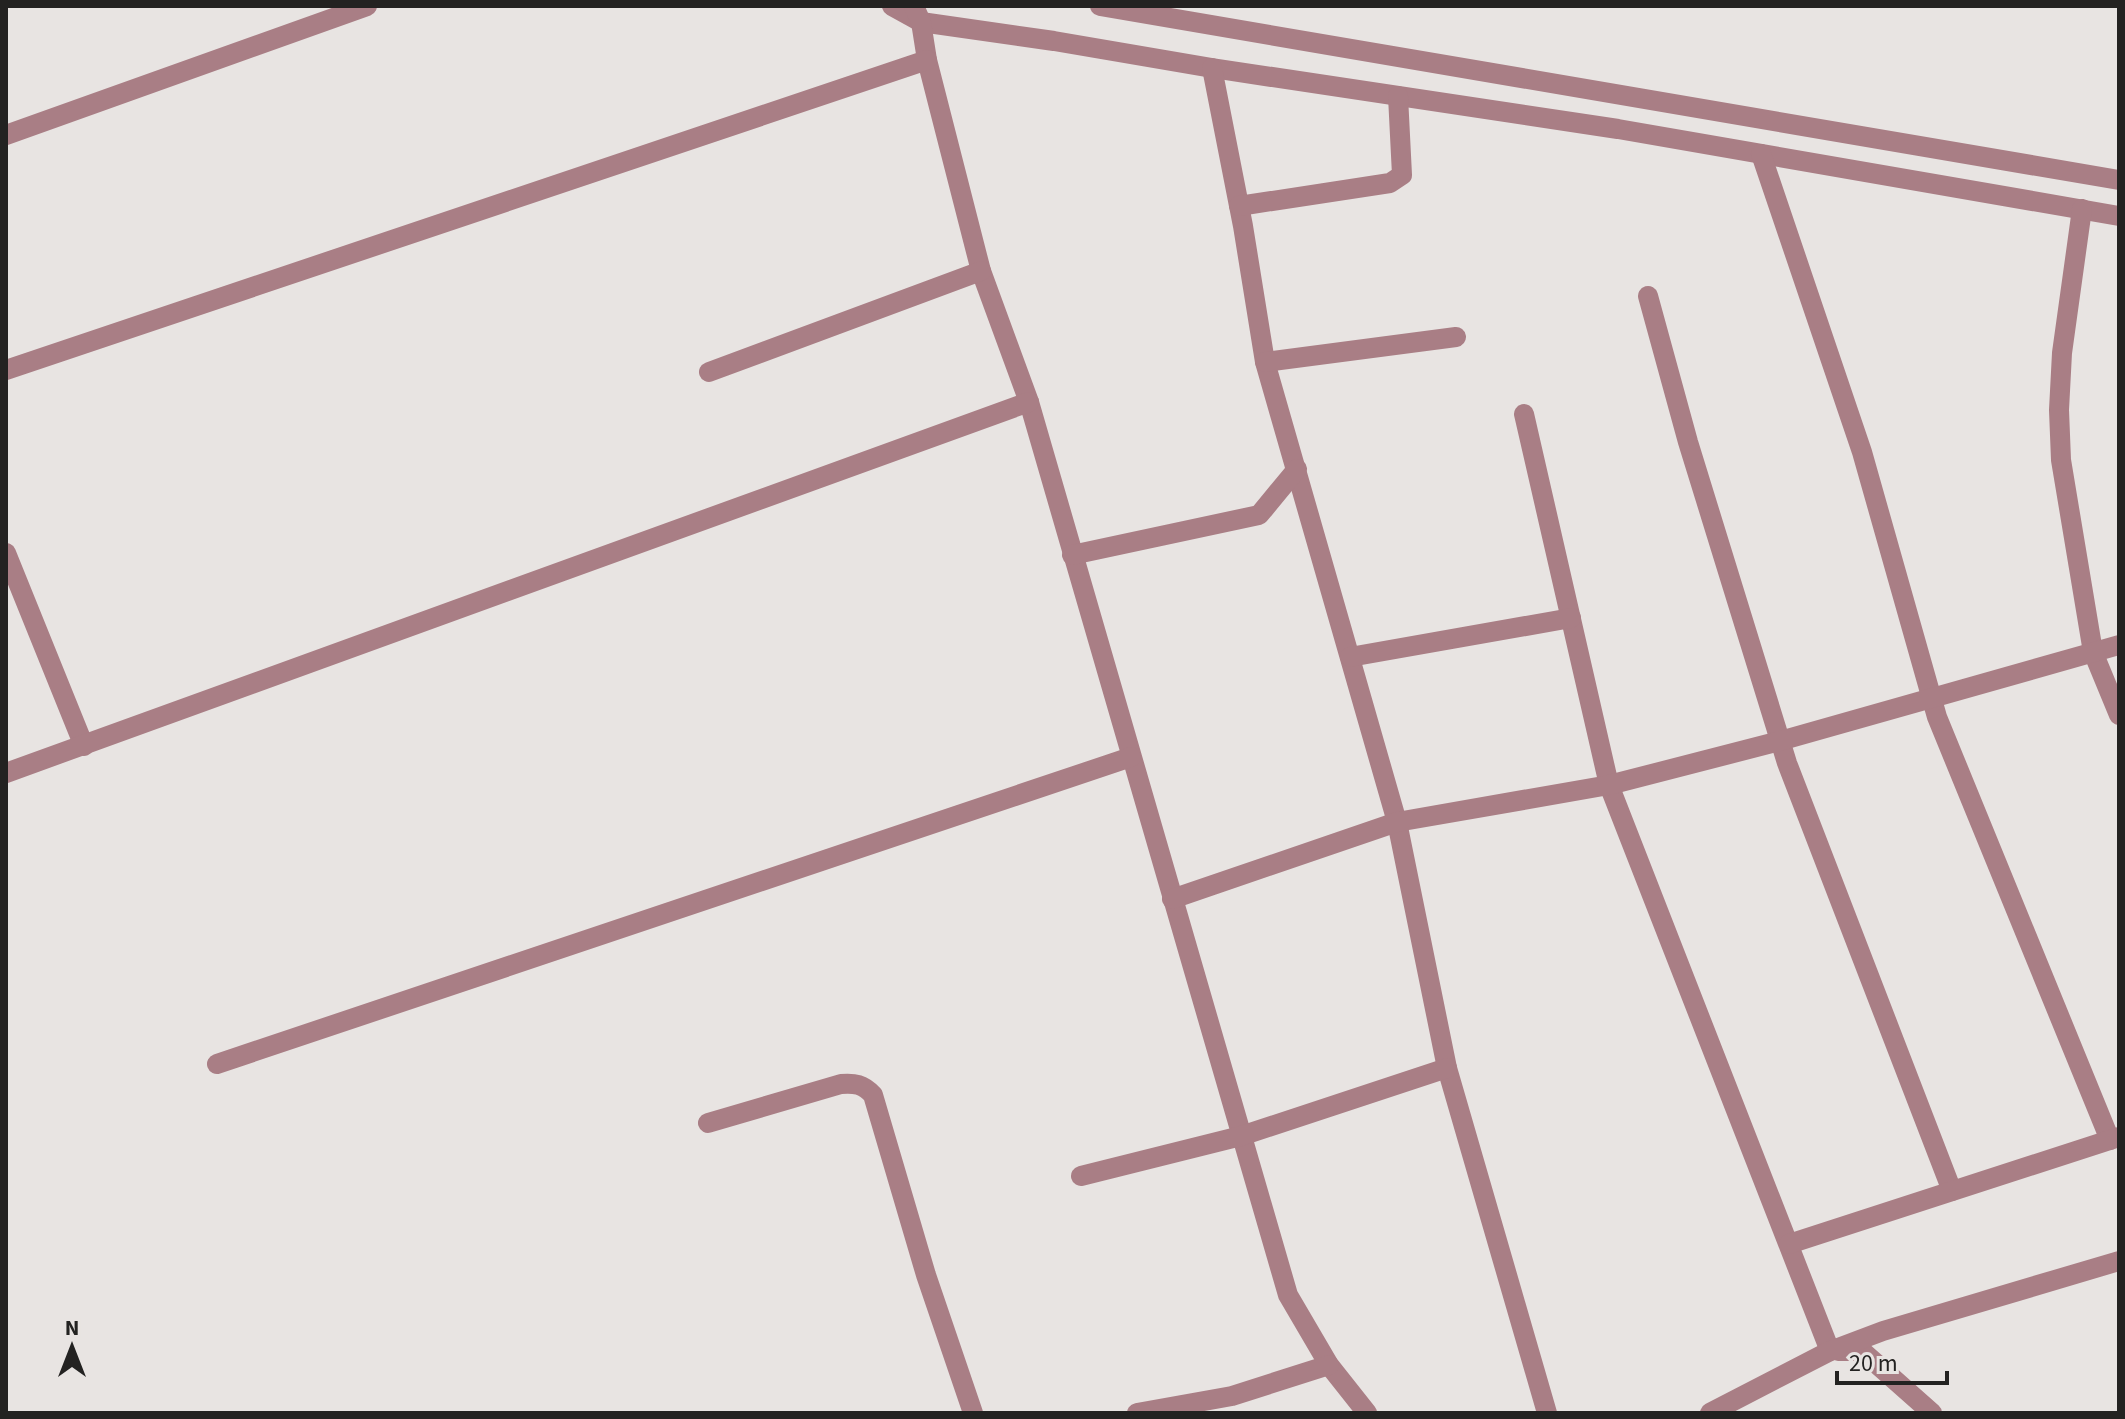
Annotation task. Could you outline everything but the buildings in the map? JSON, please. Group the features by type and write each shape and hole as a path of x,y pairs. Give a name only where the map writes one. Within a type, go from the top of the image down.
{"street":[{"path":"6,135 367,6"},
{"path":"892,6 1054,41 1761,154 2119,216"},
{"path":"1100,6 2119,180"},
{"path":"918,14 981,271 1029,402 1288,1295 1329,1365 1367,1413"},
{"path":"6,370 927,60"},
{"path":"1212,68 1265,362 1397,822 1447,1068 1547,1413"},
{"path":"1239,206 1390,183 1402,175 1398,96"},
{"path":"1761,154 1862,452 1937,717 2115,1139 1789,1244"},
{"path":"2082,209 2062,353 2059,410 2061,460 2093,652 2119,715"},
{"path":"709,372 981,271"},
{"path":"1648,296 1688,442 1780,741 1952,1191"},
{"path":"1265,362 1456,337"},
{"path":"6,773 1029,402"},
{"path":"1524,414 1609,785 1830,1351"},
{"path":"1072,555 1259,515 1297,469"},
{"path":"6,553 84,746"},
{"path":"1350,657 1571,618"},
{"path":"1172,899 1397,822 1609,785 1780,741 2119,645"},
{"path":"217,1064 1131,757"},
{"path":"1081,1176 1241,1136 1447,1068"},
{"path":"708,1123 841,1084 856,1083 873,1095 926,1275 973,1413"},
{"path":"1710,1413 1830,1351 1883,1331 2119,1261"},
{"path":"1830,1351 1862,1351 1932,1413"},
{"path":"1137,1413 1232,1396 1329,1365"}]}
